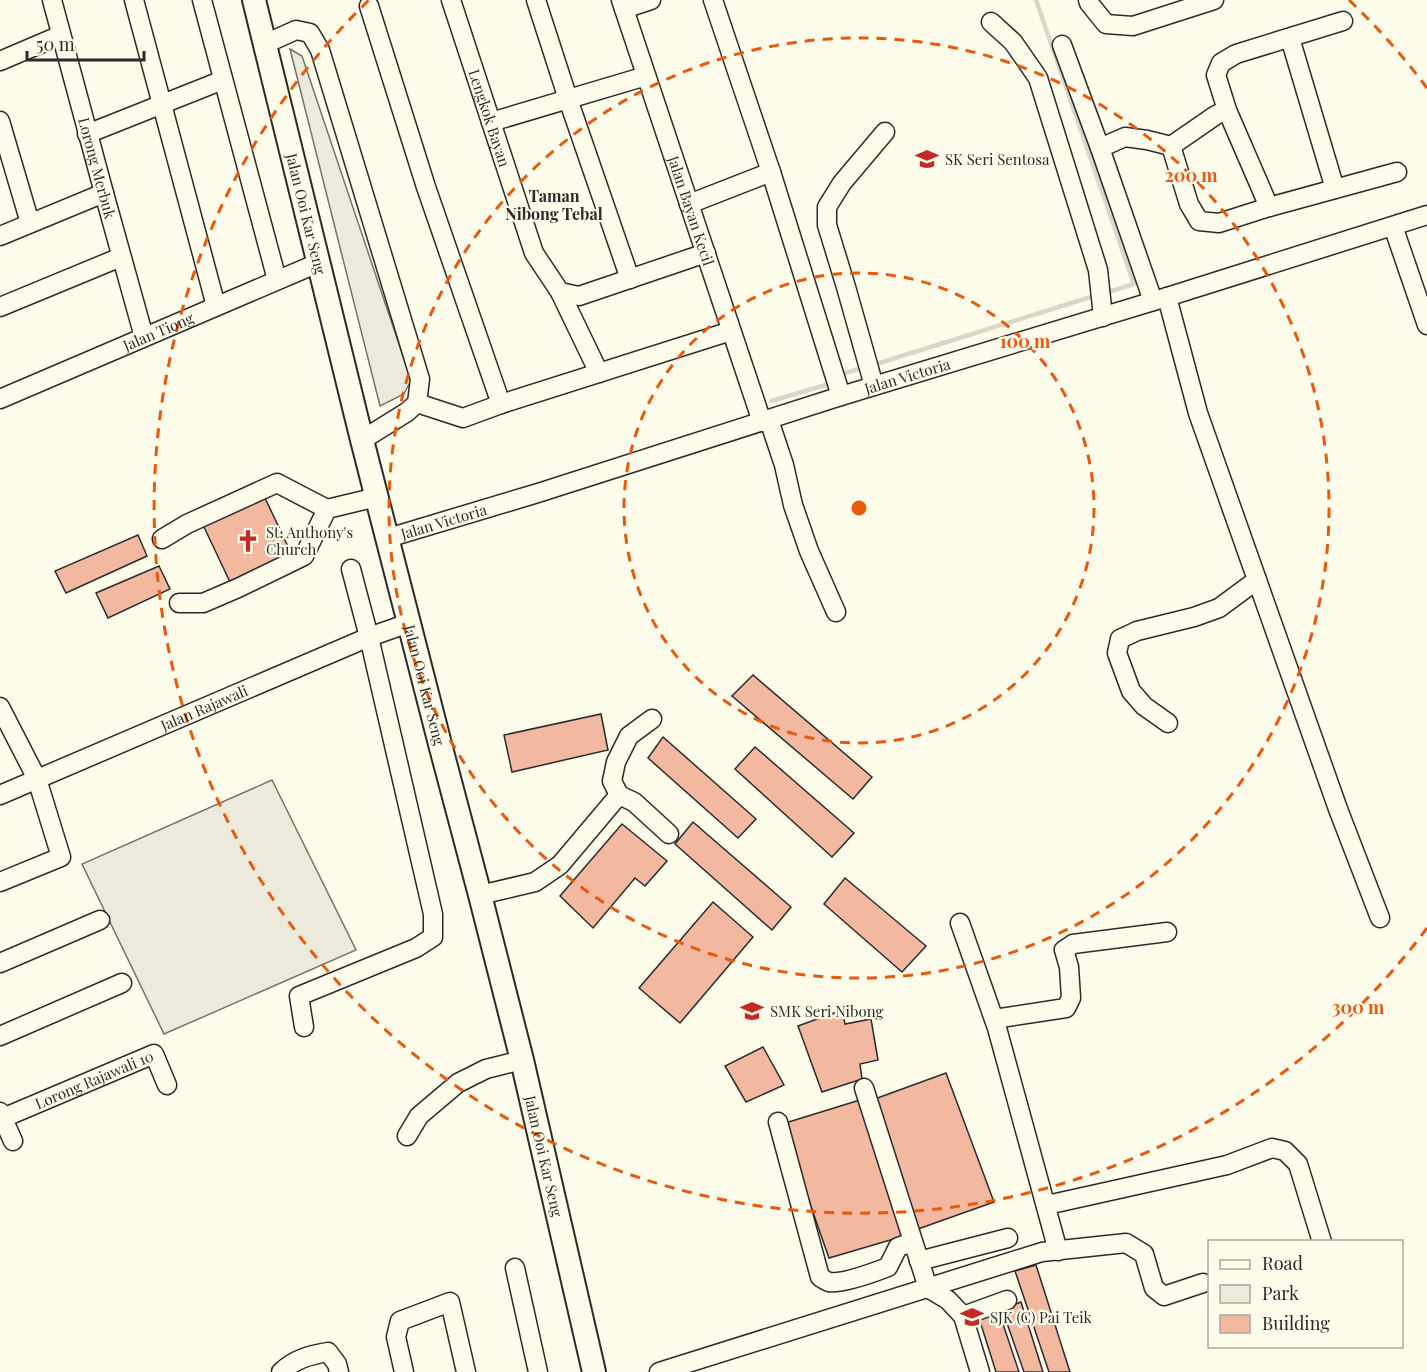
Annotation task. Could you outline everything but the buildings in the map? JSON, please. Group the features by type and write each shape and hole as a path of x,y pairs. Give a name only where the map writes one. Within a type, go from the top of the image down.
{"main road":[{"name":"Jalan Ooi Kar Seng","path":"254,0 362,440 522,1060 594,1372"}],"street":[{"name":"Lorong Merbuk","path":"52,0 144,337"},
{"path":"134,0 216,306"},
{"path":"202,0 277,280"},
{"name":"Lengkok Bayan","path":"451,0 534,253 560,292 599,373"},
{"path":"536,0 630,279"},
{"path":"622,5 651,0"},
{"path":"713,0 771,172 841,396"},
{"path":"1088,0 1106,24 1133,26 1181,5 1214,0"},
{"name":"Jalan Bayan Kecil","path":"622,5 731,331 784,465 793,505 809,551 836,612"},
{"path":"369,6 426,187 501,404"},
{"path":"1269,207 1227,110 1216,75 1221,63 1236,54 1343,21"},
{"path":"991,22 1013,42 1038,78 1098,270 1102,302"},
{"path":"265,44 296,30 310,33 320,50 420,379 417,403 407,412 362,440"},
{"path":"0,61 61,35"},
{"path":"1290,38 1335,189"},
{"path":"1062,45 1160,299 1338,809 1380,918"},
{"path":"491,122 646,76"},
{"path":"87,134 224,80"},
{"path":"1100,148 1125,138 1171,146 1227,110"},
{"path":"0,121 30,223"},
{"path":"870,373 827,225 827,207 842,183 885,132"},
{"path":"1171,146 1189,204 1199,221 1219,223 1397,172"},
{"path":"689,204 771,172"},
{"path":"0,236 104,193"},
{"name":"Jalan Victoria","path":"388,538 538,493 841,396 870,373 1102,302 1160,299 1427,215"},
{"path":"1394,226 1427,325"},
{"path":"560,292 579,296 706,253"},
{"path":"0,307 121,257"},
{"name":"Jalan Tiong","path":"0,399 318,263"},
{"path":"417,403 463,418 731,331"},
{"path":"162,539 187,524 277,483 327,509 377,497"},
{"path":"179,603 203,603 304,556 327,509"},
{"path":"304,1027 299,996 416,948 433,937 433,914 351,569"},
{"path":"1168,723 1144,706 1131,691 1117,653 1120,639 1137,631 1194,617 1219,608 1257,580"},
{"name":"Jalan Rajawali","path":"0,795 369,637 409,623"},
{"path":"0,707 37,779 61,857 0,882"},
{"path":"652,719 629,736 616,762 612,781 619,795 634,802 669,834"},
{"path":"480,895 535,882 560,865 619,795"},
{"path":"0,963 100,920"},
{"path":"960,923 994,1019 1058,1251"},
{"path":"994,1019 1066,1008 1071,998 1069,967 1064,950 1073,944 1167,932"},
{"path":"0,1036 122,983"},
{"name":"Lorong Rajawali 10","path":"1,1115 154,1054 167,1085"},
{"path":"407,1136 419,1116 458,1083 486,1069 522,1060"},
{"path":"864,1088 928,1288 948,1300 963,1316 980,1372"},
{"path":"1,1115 13,1141"},
{"path":"778,1122 820,1277 827,1282 835,1282 868,1275 888,1267 898,1247 913,1242"},
{"path":"1047,1205 1227,1165 1272,1148 1285,1151 1298,1164 1321,1240"},
{"path":"919,1261 1008,1238"},
{"path":"660,1372 1042,1252 1126,1243 1144,1254 1154,1287 1164,1296 1203,1283"},
{"path":"515,1268 538,1372"},
{"path":"963,1316 1007,1300"},
{"path":"404,1372 396,1337 400,1321 450,1302 466,1372"},
{"path":"281,1372 287,1366 306,1356 328,1352 338,1364 339,1372"}],"green space":[{"path":"290,49 302,56 411,380 404,394 380,406"},
{"path":"272,780 356,950 164,1034 82,864"}],"waterway":[{"path":"1036,0 1134,284 1105,293"},
{"path":"873,365 1097,295"},
{"path":"842,374 865,367"},
{"path":"771,401 829,384"}],"place":[{"name":"SK Seri Sentosa","path":"927,159"},
{"name":"St. Anthony's Church","path":"248,541"},
{"name":"SMK Seri Nibong","path":"752,1011"},
{"name":"SJK (C) Pai Teik","path":"972,1317"}],"district":[{"name":"Taman Nibong Tebal","path":"554,204"}]}
